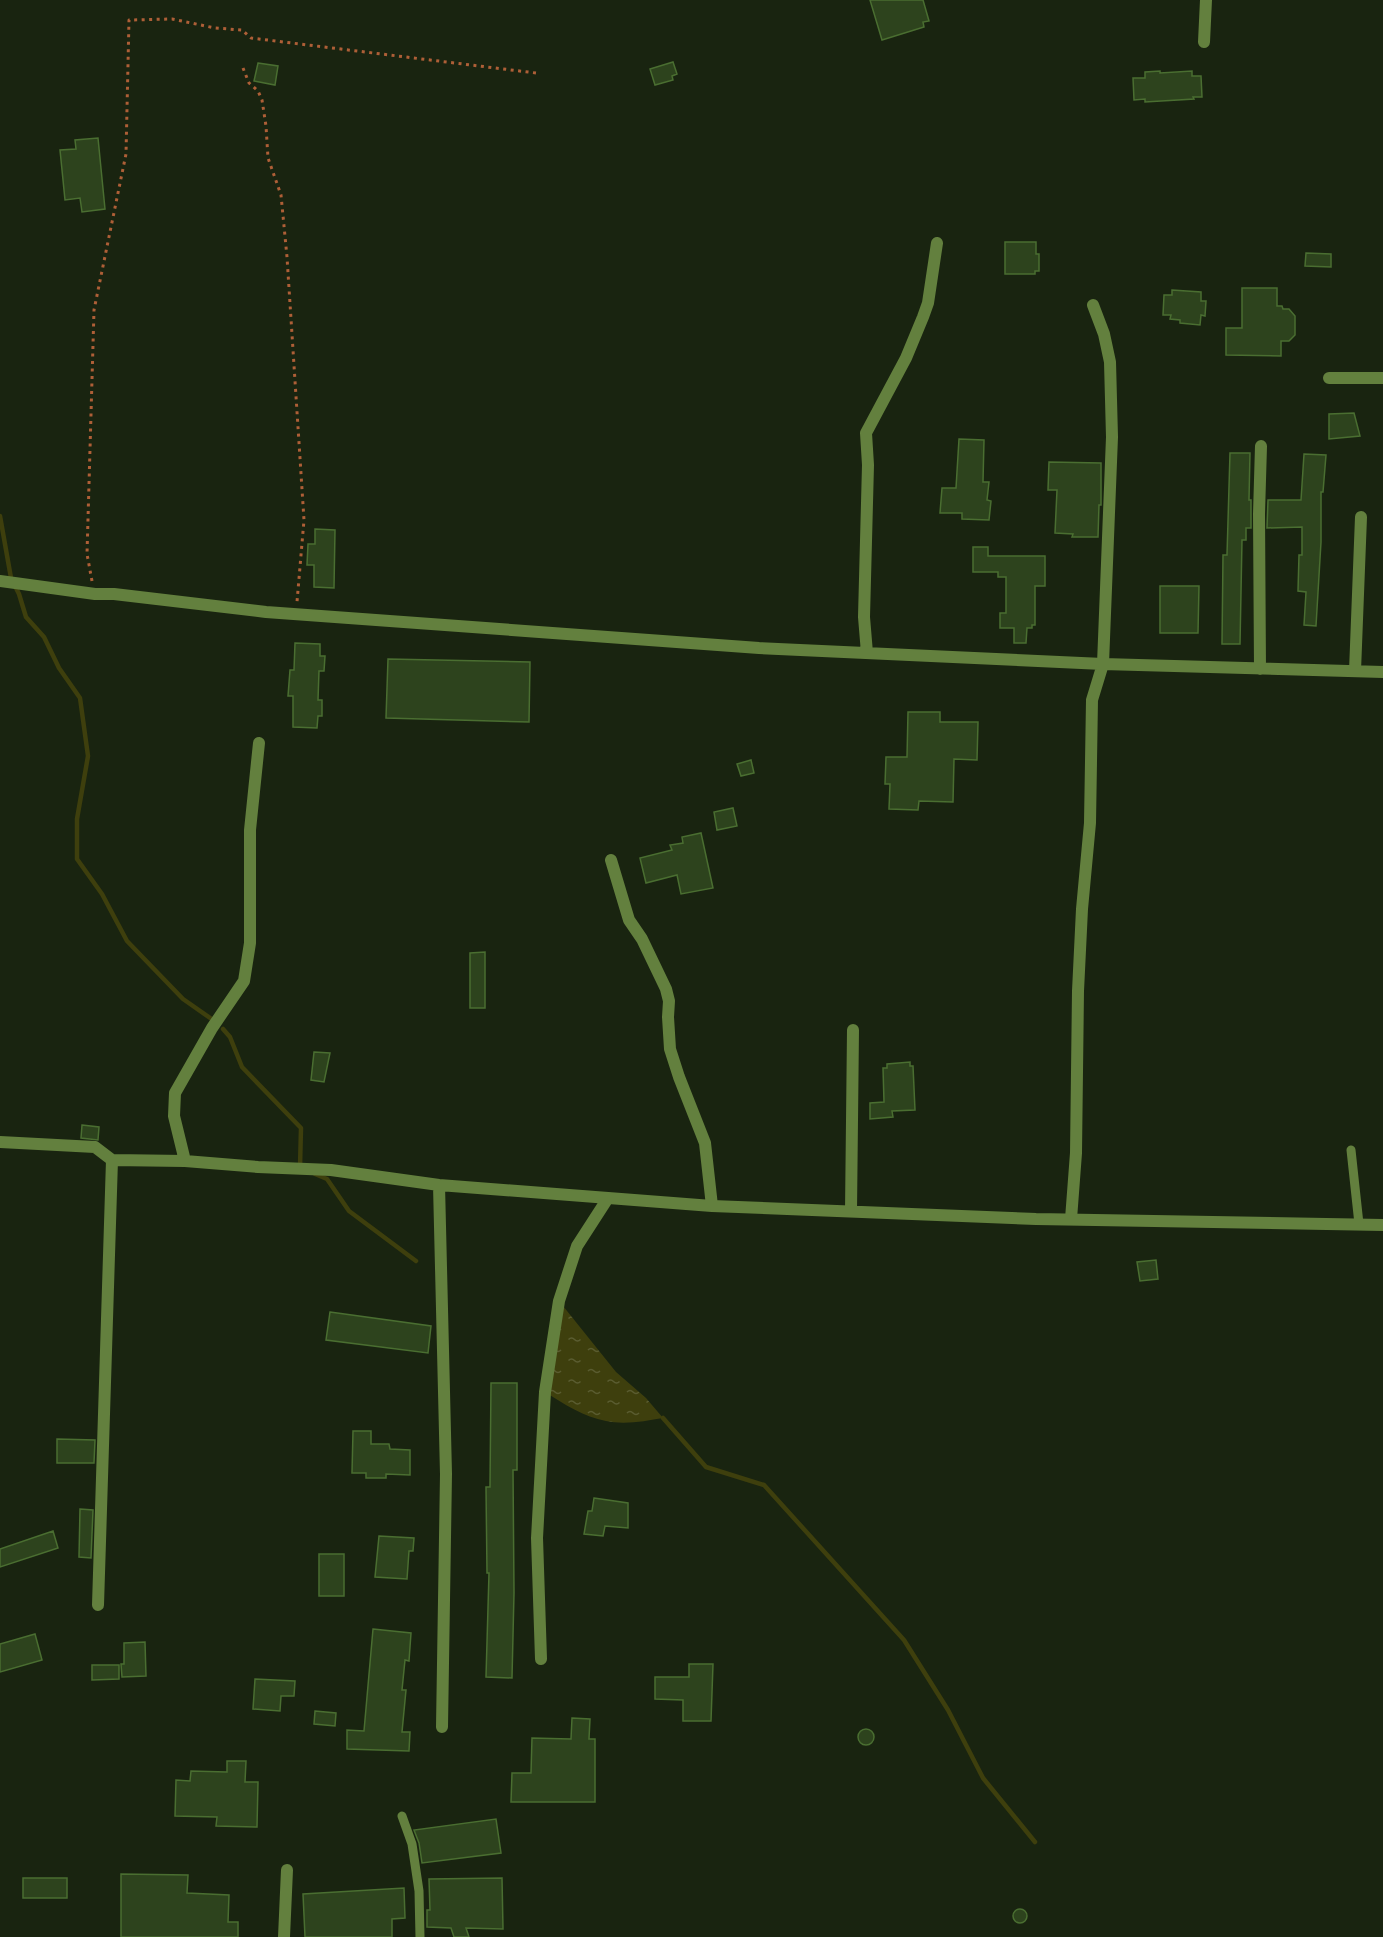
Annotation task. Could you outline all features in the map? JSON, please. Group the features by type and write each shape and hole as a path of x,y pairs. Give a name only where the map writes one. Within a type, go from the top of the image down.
{"street":[{"path":"1204,42 1206,0"},
{"path":"867,653 864,617 868,465 866,433 906,358 923,317 928,303 937,243"},
{"path":"1071,1219 1076,1153 1078,991 1082,909 1090,823 1092,700 1103,664 1112,437 1110,362 1104,334 1093,305"},
{"path":"1329,378 1383,378"},
{"path":"1260,669 1261,446"},
{"path":"1355,671 1360,517"},
{"path":"0,581 95,594 114,594 266,612 759,648 1103,664 1383,672"},
{"path":"185,1161 174,1116 175,1093 244,981 250,943 250,830 259,743"},
{"path":"611,860 629,920 642,939 666,989 669,1001 670,1049 705,1143 712,1206"},
{"path":"851,1211 853,1030"},
{"path":"0,1142 95,1147 112,1160 185,1161 331,1170 439,1185 712,1206 1071,1219 1383,1225"},
{"path":"98,1605 112,1160"},
{"path":"439,1185 447,1474 442,1727"},
{"path":"541,1659 537,1538 545,1392 559,1301 573,1257 577,1246 608,1198"},
{"path":"284,1937 287,1870"}],"lane":[{"path":"1351,1150 1359,1224"},
{"path":"402,1816 414,1856 419,1891 420,1937"}],"path":[{"path":"95,594 87,554 94,310 126,154 129,20 172,19 215,28 242,30 251,38 536,73"},
{"path":"243,68 249,83 258,91 262,100 268,158 280,195 287,257 304,520 296,614"}],"water":[{"path":"559,1301 616,1372 646,1398 663,1418 628,1423 606,1421 582,1413 545,1392"}],"building":[{"path":"870,0 923,0 929,21 923,22 924,27 882,40"},
{"path":"673,62 677,74 672,76 673,80 655,85 650,69"},
{"path":"258,63 278,66 275,85 254,81"},
{"path":"1160,71 1160,73 1192,71 1192,76 1201,76 1202,97 1145,102 1145,99 1134,100 1133,78 1145,78 1145,72"},
{"path":"98,138 105,209 82,212 80,198 65,200 60,150 76,149 75,140"},
{"path":"1005,242 1036,242 1039,271 1035,271 1035,274 1005,274"},
{"path":"1306,253 1331,254 1331,267 1305,266"},
{"path":"1242,288 1277,288 1277,306 1289,309 1295,316 1295,335 1289,341 1281,341 1281,356 1226,355 1226,328 1242,328"},
{"path":"1172,290 1201,292 1201,301 1206,301 1205,316 1201,315 1200,325 1180,323 1180,320 1170,319 1171,315 1163,315 1164,295 1172,295"},
{"path":"1354,413 1360,436 1329,439 1329,414"},
{"path":"959,439 984,440 983,482 989,482 987,500 991,501 989,520 962,519 962,513 940,513 942,488 956,488"},
{"path":"1230,453 1250,453 1251,528 1246,528 1246,540 1242,540 1240,644 1222,644 1223,555 1227,555"},
{"path":"1304,454 1326,455 1323,492 1321,492 1321,542 1316,626 1304,625 1306,592 1298,591 1302,527 1267,528 1268,500 1301,500"},
{"path":"1049,462 1101,463 1098,537 1072,537 1073,534 1055,533 1057,490 1048,490"},
{"path":"315,529 335,530 334,588 314,587 314,565 307,565 308,544 315,544"},
{"path":"973,547 988,547 988,556 1045,556 1045,586 1035,586 1035,625 1027,628 1026,643 1014,643 1014,628 1000,628 1000,613 1006,613 1006,577 998,577 998,572 973,572"},
{"path":"1160,586 1199,586 1198,633 1160,633"},
{"path":"295,643 320,644 320,656 325,656 324,671 319,671 318,700 322,700 322,716 318,716 317,728 293,727 293,696 288,696 290,670 294,670"},
{"path":"388,659 530,662 529,722 386,718"},
{"path":"908,712 940,712 940,722 978,722 977,760 954,759 953,802 919,801 918,810 889,809 890,784 885,784 886,757 907,757"},
{"path":"751,760 754,773 741,776 737,764"},
{"path":"733,808 737,826 717,830 714,812"},
{"path":"701,833 713,888 681,894 677,875 646,883 640,858 672,850 670,845 683,843 682,837"},
{"path":"485,952 485,1008 470,1008 470,953"},
{"path":"314,1052 330,1053 324,1082 311,1080"},
{"path":"910,1062 910,1066 913,1066 915,1110 892,1111 893,1117 870,1119 870,1103 884,1102 883,1068 887,1068 887,1064"},
{"path":"82,1125 99,1127 98,1140 81,1138"},
{"path":"1156,1260 1158,1279 1140,1281 1137,1262"},
{"path":"330,1312 431,1326 428,1353 326,1340"},
{"path":"491,1383 517,1383 517,1470 513,1470 512,1678 486,1677 489,1573 487,1573 486,1487 490,1487"},
{"path":"353,1431 371,1431 371,1444 389,1444 390,1449 410,1450 410,1475 386,1474 386,1478 366,1478 366,1473 352,1473"},
{"path":"57,1439 95,1440 94,1463 57,1463"},
{"path":"594,1498 628,1503 628,1528 605,1526 603,1536 584,1534 588,1511 592,1511"},
{"path":"80,1509 93,1510 91,1558 79,1557"},
{"path":"53,1531 58,1548 0,1567 0,1549"},
{"path":"379,1536 414,1538 413,1551 409,1551 407,1579 375,1577"},
{"path":"319,1554 344,1554 344,1596 319,1596"},
{"path":"373,1629 411,1633 409,1661 405,1660 402,1690 406,1690 402,1732 410,1732 409,1751 347,1749 347,1730 364,1731"},
{"path":"35,1634 42,1660 0,1672 0,1644"},
{"path":"145,1642 146,1676 122,1677 124,1643"},
{"path":"689,1664 713,1664 711,1721 683,1721 683,1700 655,1699 655,1677 689,1677"},
{"path":"92,1665 119,1665 119,1679 92,1680"},
{"path":"255,1679 295,1681 294,1696 281,1696 280,1711 253,1709"},
{"path":"315,1711 336,1713 335,1726 314,1724"},
{"path":"572,1718 590,1719 589,1739 595,1739 595,1802 511,1802 512,1773 531,1773 532,1738 571,1739"},
{"path":"863,1729 869,1729 874,1737 872,1743 863,1745 858,1740 858,1734"},
{"path":"227,1761 246,1761 245,1782 258,1782 257,1827 216,1826 217,1817 175,1816 176,1780 190,1781 191,1771 227,1772"},
{"path":"496,1819 501,1853 422,1863 414,1830"},
{"path":"121,1874 188,1875 187,1893 229,1895 228,1922 238,1922 238,1937 121,1937"},
{"path":"23,1878 67,1878 67,1898 23,1898"},
{"path":"502,1878 503,1929 466,1928 469,1937 454,1937 451,1928 427,1927 427,1910 430,1910 429,1879"},
{"path":"404,1888 405,1918 392,1919 392,1937 305,1937 303,1894"},
{"path":"1020,1909 1025,1911 1027,1916 1025,1921 1020,1923 1015,1921 1013,1916 1015,1911"}],"waterway":[{"path":"0,516 11,578 26,617 44,637 59,668 80,698 88,756 77,819 77,859 102,894 127,941 183,999 213,1020"},
{"path":"223,1029 230,1037 242,1067 301,1128 300,1167"},
{"path":"315,1174 327,1179 349,1211 416,1261"},
{"path":"663,1418 706,1467 764,1485 904,1640 948,1710 983,1778 1035,1842"}]}
